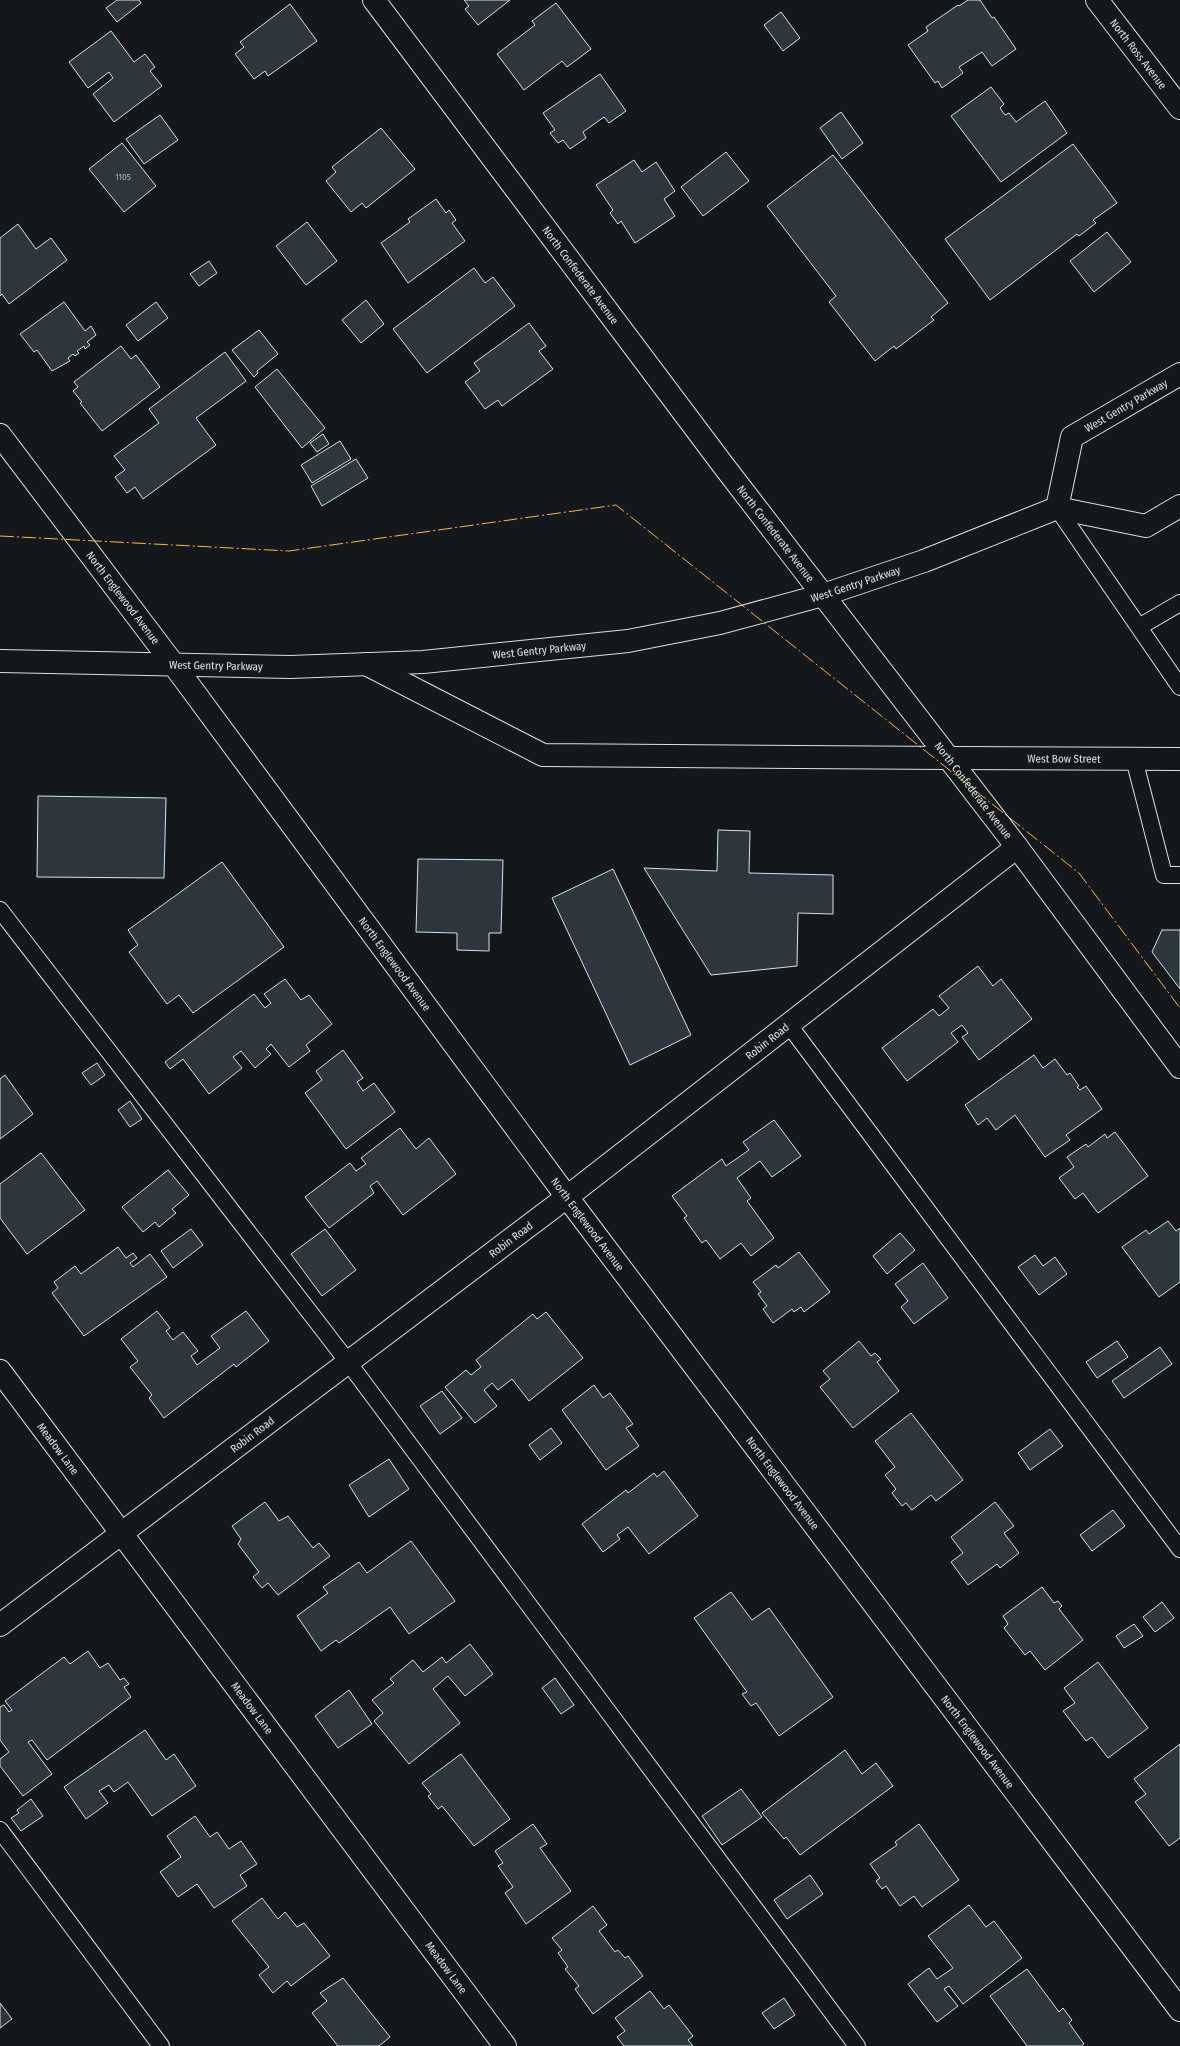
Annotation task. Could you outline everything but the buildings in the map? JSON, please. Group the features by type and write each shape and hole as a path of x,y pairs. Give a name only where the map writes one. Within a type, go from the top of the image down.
{"street":[{"name":"North Confederate Avenue","path":"374,0 823,595 1017,847 1180,1067"},
{"name":"North Ross Avenue","path":"1097,0 1180,108"},
{"name":"West Gentry Parkway","path":"0,661 290,667 423,662 628,641 720,623 823,595 924,561 1057,508 1072,437 1180,374"},
{"name":"North Englewood Avenue","path":"0,436 174,665 567,1197 1180,2010"},
{"path":"1057,508 1146,526 1180,506"},
{"name":"West Bow Street","path":"365,664 543,755 1180,759"},
{"name":"Robin Road","path":"0,1625 567,1197 1017,847"},
{"name":"Meadow Lane","path":"0,1371 505,2046"}],"lane":[{"path":"1057,508 1139,627 1174,667 1180,687"},
{"path":"1139,627 1180,603"},
{"path":"1134,759 1164,875 1180,875"},
{"path":"0,910 348,1362 857,2046"},
{"path":"789,1025 1180,1549"},
{"path":"0,1830 161,2046"}],"power":[{"path":"0,536 289,551 616,505 1079,873 1180,1008"}]}
